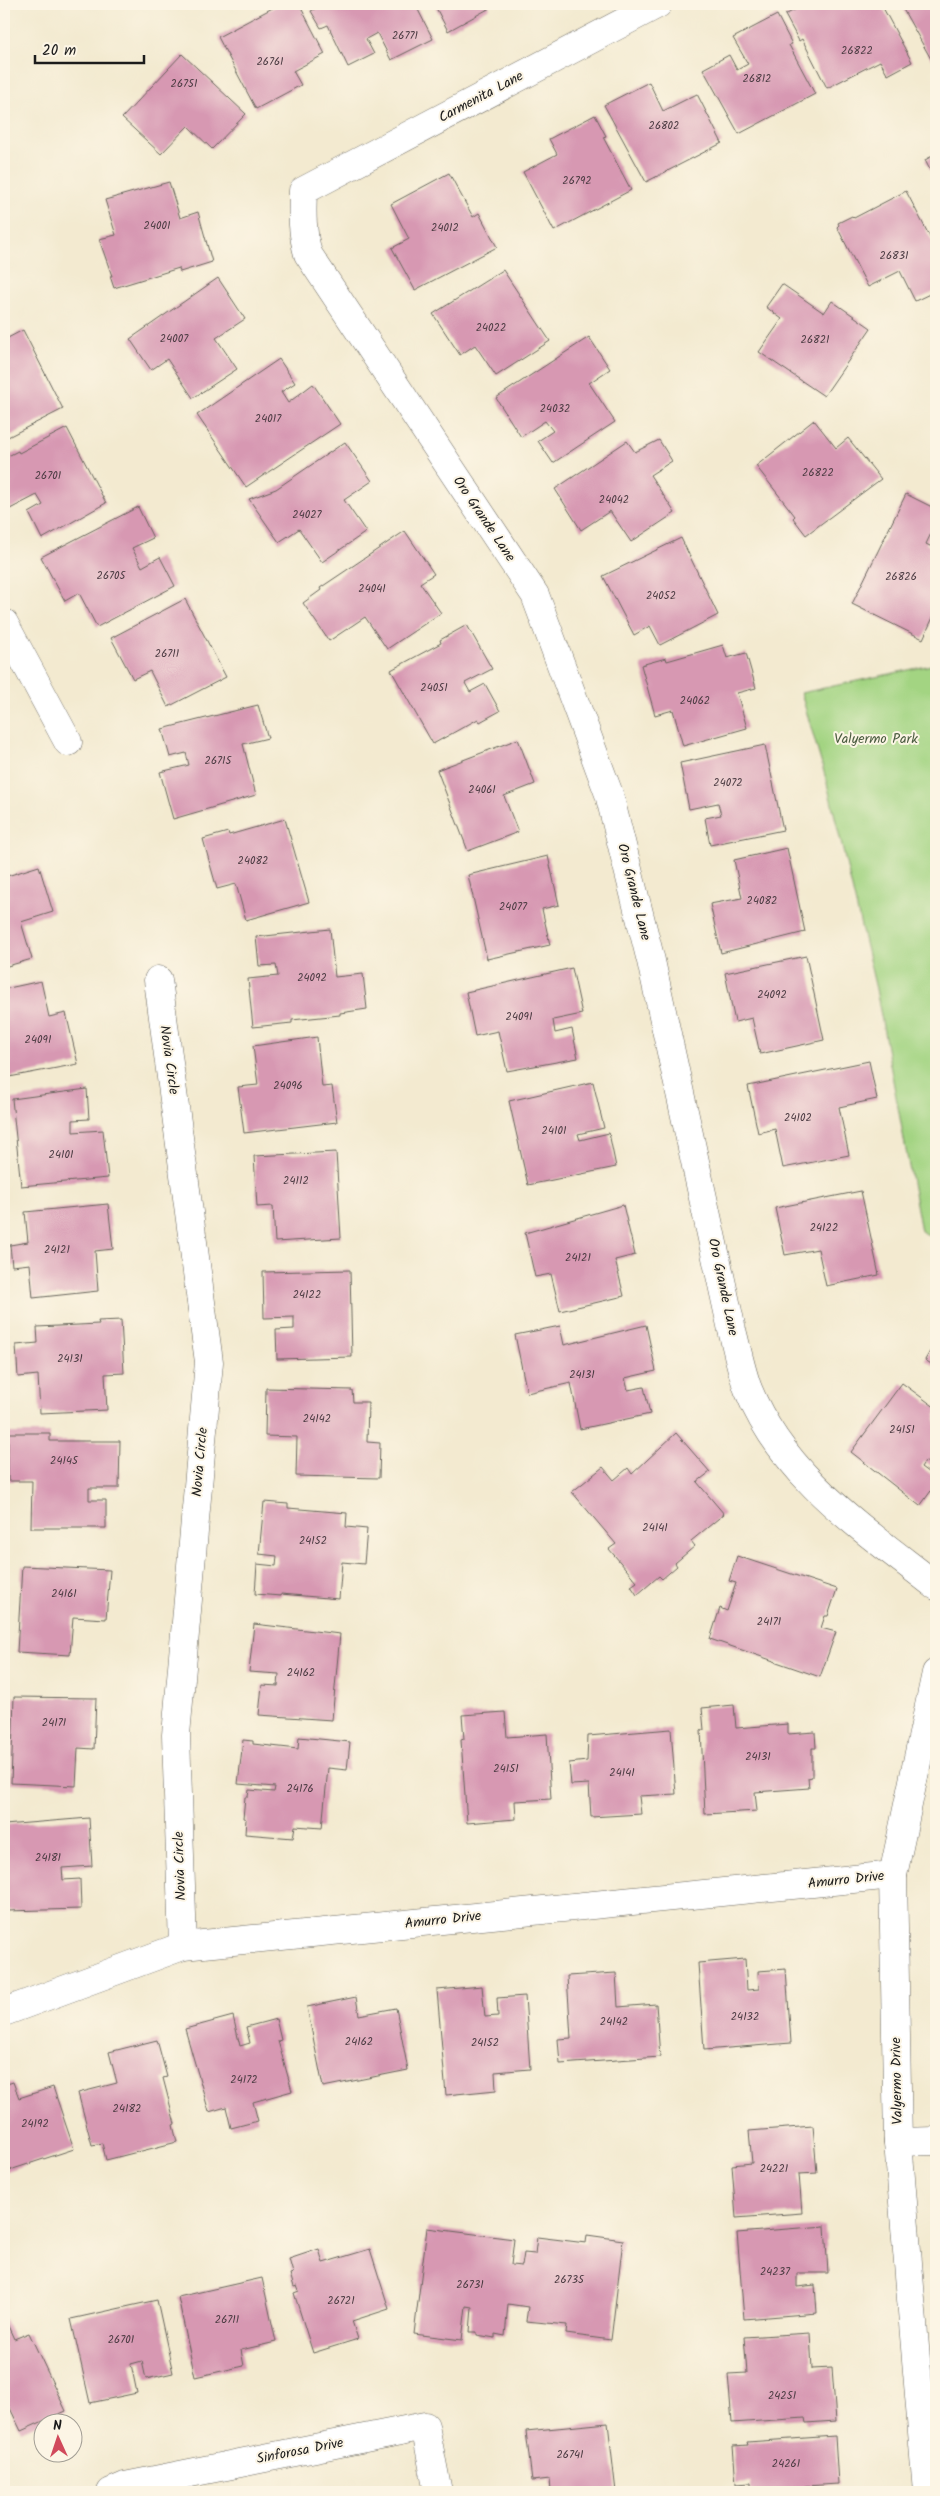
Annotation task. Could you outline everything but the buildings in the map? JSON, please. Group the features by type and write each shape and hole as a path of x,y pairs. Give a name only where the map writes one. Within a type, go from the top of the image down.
{"street":[{"name":"Carmenita Lane","path":"303,191 658,4"},
{"name":"Oro Grande Lane","path":"303,191 301,220 308,254 535,595 610,794 651,961 732,1330 748,1388 775,1439 808,1482 848,1517 936,1586"},
{"path":"4,623 68,742"},
{"name":"Novia Circle","path":"158,980 209,1362 176,1735 183,1946"},
{"name":"Valyermo Drive","path":"927,2492 898,2142 893,1875 936,1673"},
{"name":"Amurro Drive","path":"4,2012 183,1946 893,1875"},
{"path":"898,2142 936,2141"},
{"name":"Sinforosa Drive","path":"111,2492 124,2486 425,2426 438,2492"}],"green space":[{"name":"Valyermo Park","path":"936,664 936,1239 921,1231 876,989 826,779 801,693"}]}
